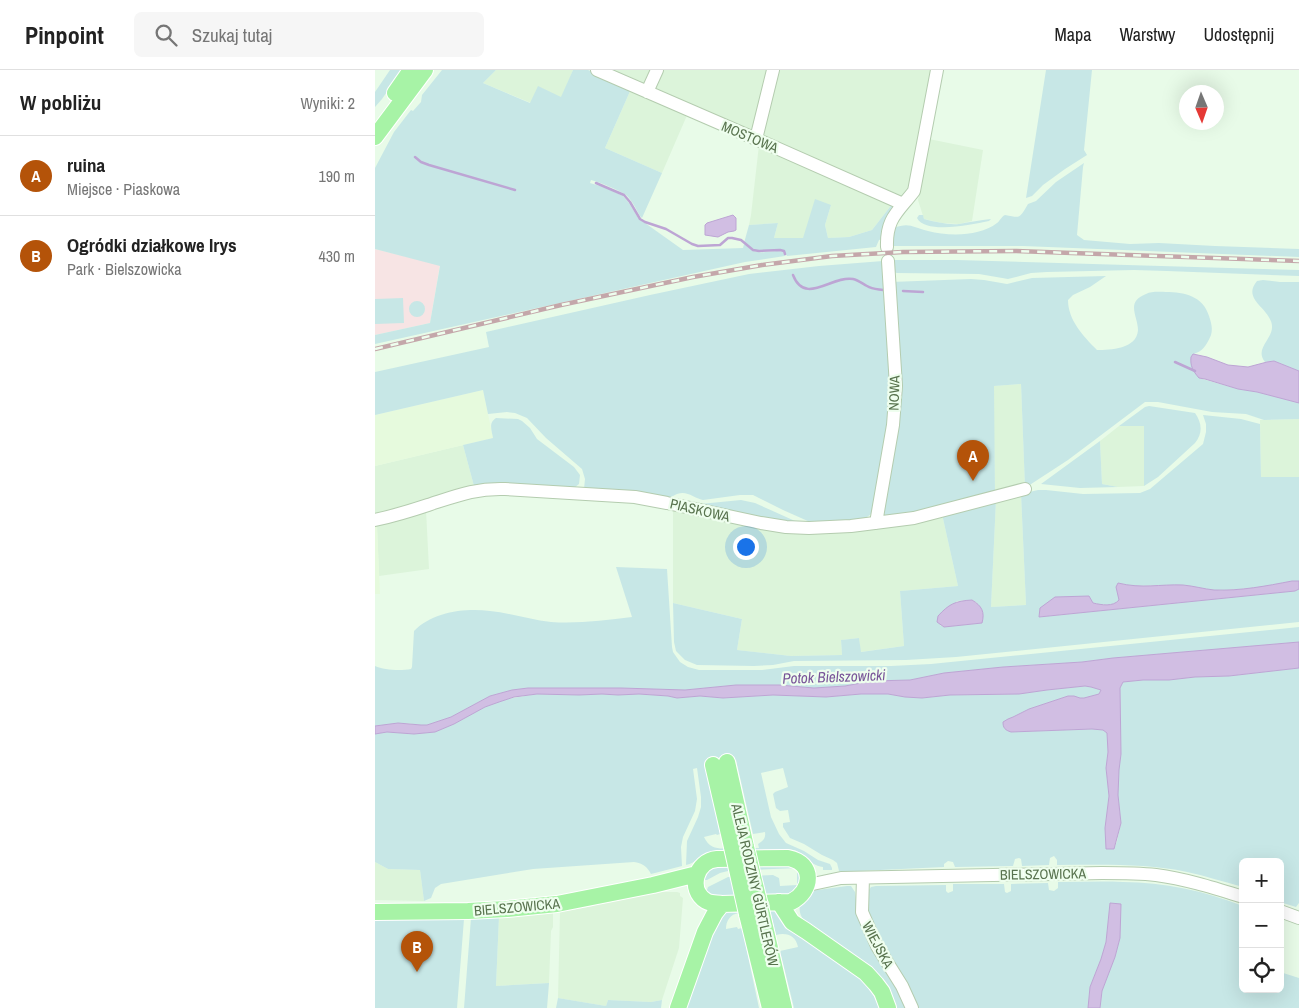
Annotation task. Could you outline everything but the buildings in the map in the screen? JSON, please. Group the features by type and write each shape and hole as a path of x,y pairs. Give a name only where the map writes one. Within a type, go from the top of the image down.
{"main road":[{"path":"375,121 411,70"},
{"path":"375,137 425,70"},
{"name":"ALEJA RODZINY GÜRTLERÓW","path":"720,763 755,914 784,1008"},
{"path":"788,858 799,862 807,878 802,894 785,902 715,903 700,894 697,881 700,868 706,862 717,859 788,858"},
{"name":"BIELSZOWICKA","path":"375,912 507,909 574,901 657,884 697,881"},
{"path":"785,902 806,931 866,973 882,992 887,1008"},
{"path":"678,1008 705,932 715,913 715,903"},
{"name":"ALEJA RODZINY GÜRTLERÓW","path":"755,914 768,1005"}],"street":[{"name":"MOSTOWA","path":"597,70 903,204"},
{"path":"647,92 657,70"},
{"path":"756,139 773,70"},
{"path":"887,247 887,235 891,221 896,212 914,191 937,70"},
{"name":"NOWA","path":"876,523 893,424 896,386 888,261"},
{"name":"PIASKOWA","path":"375,520 404,513 467,492 496,489 635,498 688,507 743,520 786,527 809,528 851,526 914,518 1025,490"},
{"name":"BIELSZOWICKA","path":"807,878 1133,873 1180,879 1211,886 1239,896"},
{"name":"WIEJSKA","path":"863,878 862,912 877,946 902,986 912,1008"},
{"path":"1284,912 1299,918"}],"shaded area":[{"path":"390,70 402,70 375,107 375,92"},
{"path":"442,70 496,70 483,83 530,103 538,86 561,97 573,70 588,70 631,89 605,148 662,173 642,218 626,195 595,181 591,180 590,183 607,188 623,196 638,218 683,250 743,248 744,244 757,252 780,251 785,256 745,262 375,344 375,335 430,323 440,266 375,249 375,168 394,132 411,110 413,111 421,102 422,95"},
{"path":"496,70 573,70 562,97 531,103 483,83"},
{"path":"609,70 654,70 644,85"},
{"path":"660,70 769,70 754,131 658,93 653,85"},
{"path":"777,70 933,70 911,187 902,197 762,137"},
{"path":"1046,70 1092,70 1084,150 1087,155 1043,185 1032,196 1026,198"},
{"path":"631,89 688,113 662,173 605,148"},
{"path":"929,139 983,150 972,221 959,224 924,219 918,200"},
{"path":"759,145 893,203 872,230 849,237 828,238 825,225 831,205 803,238 774,238 778,223 749,225"},
{"path":"1084,163 1077,235 1084,240 1130,244 1159,243 1299,249 1299,257 1023,246 893,246 893,228 899,226 907,225 936,233 963,234 990,228 1005,215 1019,216 1028,204 1036,201 1056,182"},
{"path":"815,199 831,205 825,225 828,238 849,237 872,230 893,203 893,206 884,223 882,239 879,240 876,247 787,256 781,250 758,251 744,243 749,225 778,223 774,238 803,238"},
{"path":"733,215 736,218 736,230 718,237 705,235 705,225 707,223"},
{"path":"919,215 923,215 924,219 951,224 991,219 973,224 940,227 922,223 917,218"},
{"path":"375,249 440,265 430,323 375,335"},
{"path":"892,260 957,260 1299,270 1299,276 1134,270 1031,273 1008,279 979,274 897,273 894,272"},
{"path":"883,261 891,409 873,511 862,520 810,522 753,495 703,500 684,493 669,498 584,489 585,479 582,469 546,438 527,418 507,412 488,414 483,390 375,415 375,372 489,347 486,332 749,274"},
{"path":"1106,276 1090,287 1073,295 1068,300 1073,321 1097,350 1122,347 1133,341 1138,330 1134,305 1140,297 1156,292 1186,294 1198,300 1206,309 1212,330 1207,344 1202,350 1191,357 1199,378 1299,403 1299,419 1264,420 1246,414 1212,412 1158,402 1145,402 1068,460 1025,488 1021,384 994,386 995,494 914,515 886,517 884,515 900,413 891,282 971,279 1007,284 1032,278"},
{"path":"1257,281 1299,282 1299,371 1274,361 1265,362 1262,357 1263,348 1272,331 1272,326 1267,314 1252,294"},
{"path":"403,298 404,323 375,324 375,299"},
{"path":"414,301 420,301 425,306 423,315 414,317 409,312 409,306"},
{"path":"1193,354 1228,365 1248,367 1274,361 1299,371 1299,403 1199,378 1192,366 1191,357"},
{"path":"1021,384 1025,488 995,494 993,386"},
{"path":"483,390 493,438 375,466 375,415"},
{"path":"1149,406 1195,413 1201,428 1195,443 1158,477 1144,486 1144,426 1119,426"},
{"path":"1203,415 1241,419 1260,424 1261,477 1299,477 1299,581 1255,588 1225,590 1184,585 1131,586 1118,583 1117,592 1119,600 1116,603 1109,605 1098,604 1093,603 1091,600 1066,597 1040,608 1039,617 1295,591 1299,589 1299,622 956,657 906,660 794,661 754,666 697,665 685,660 676,651 673,603 742,619 737,650 791,656 842,655 841,640 859,638 861,652 904,646 900,591 958,586 942,514 996,500 991,607 1026,605 1021,494 1038,490 1083,494 1140,493 1150,489 1203,444 1206,424","holes":["972,600 977,603 982,623 944,627 940,625 957,601"]},
{"path":"496,418 518,419 522,421 530,428 537,439 574,467 580,475 579,484 574,488 474,486 463,445 493,438 491,425"},
{"path":"1299,419 1299,477 1261,477 1260,420"},
{"path":"1144,425 1144,486 1118,487 1102,484 1100,441 1119,426"},
{"path":"1100,441 1102,484 1118,487 1080,488 1041,484"},
{"path":"463,445 474,486 375,516 375,466"},
{"path":"1021,494 1026,605 991,607 996,500"},
{"path":"741,500 755,503 795,521 786,523 700,504"},
{"path":"673,509 759,527 942,514 958,586 900,591 904,646 860,652 859,638 841,640 842,655 791,656 737,650 742,619 673,603"},
{"path":"426,510 429,569 379,576 377,526"},
{"path":"375,526 377,526 380,594 375,594"},
{"path":"616,567 667,569 673,652 680,662 688,667 699,670 762,670 794,666 931,664 1299,627 1299,642 1082,662 1003,667 944,673 910,680 872,681 845,686 814,688 779,685 736,685 685,690 528,688 490,696 451,717 427,725 404,723 375,726 375,666 392,670 411,669 414,631 430,619 449,613 470,610 498,612 543,621 561,622 632,617"},
{"path":"1299,581 1299,589 1295,591 1039,617 1040,608 1055,597 1089,596 1093,603 1114,604 1119,600 1116,587 1118,583 1143,586 1183,585 1210,590 1234,590"},
{"path":"972,600 982,610 982,623 944,627 937,622 938,616 949,606 957,602"},
{"path":"1299,642 1299,668 1229,676 1123,682 1120,688 1121,754 1118,795 1121,823 1114,849 1106,849 1105,828 1109,796 1106,768 1108,752 1107,733 1103,730 1092,729 1011,732 1003,726 1003,722 1029,709 1068,696 1084,698 1099,694 1101,690 1085,686 1019,694 950,695 922,698 888,694 826,697 773,695 677,698 639,694 537,694 514,697 485,707 435,732 414,734 387,732 375,734 375,726 398,723 427,725 451,717 490,696 528,688 685,690 736,685 779,685 814,688 845,686 872,681 910,680 944,673 1003,667 1082,662"},
{"path":"1299,668 1299,903 1296,907 1284,903 1284,858 1239,858 1239,886 1194,874 1155,867 1057,865 1057,860 1054,856 1050,858 1049,865 1022,866 1021,859 1019,858 1015,859 1013,866 955,867 953,862 948,861 944,864 944,867 839,871 837,863 790,838 783,827 783,823 790,822 788,810 780,811 776,808 773,794 788,787 783,768 761,773 771,817 779,834 786,843 818,860 830,864 832,870 823,870 823,867 813,864 799,852 788,849 713,851 686,865 687,841 701,807 697,768 693,769 697,799 695,811 683,837 681,847 682,866 651,874 644,865 634,862 533,869 441,884 435,888 431,898 424,901 420,870 388,869 375,862 375,734 387,732 414,734 435,732 485,707 506,699 537,694 639,694 677,698 700,696 723,698 773,695 826,697 888,694 922,698 950,695 1019,694 1085,686 1091,687 1101,690 1099,694 1083,698 1068,696 1029,709 1008,719 1011,732 1092,729 1103,730 1107,733 1108,752 1106,768 1109,796 1105,828 1106,849 1114,849 1121,823 1118,795 1121,754 1120,688 1123,682 1229,676","holes":["736,760 753,834 765,832 764,839 758,844 759,848 742,848 723,763","715,808 737,848 714,847 704,837 720,834"]},
{"path":"375,862 388,869 420,870 424,901 375,900"},
{"path":"784,863 795,865 799,868 803,877 802,886 796,894 791,896 718,898 706,893 708,887 728,877 773,875 779,878 780,886 797,885 797,868 728,871 707,880 702,877 704,872 717,864"},
{"path":"1058,882 1138,882 1199,892 1239,905 1239,993 1284,993 1284,973 1299,978 1299,1008 1100,1008 1102,991 1120,938 1121,904 1110,903 1106,942 1090,987 1088,1008 915,1008 879,946 865,900 869,900 869,890 871,887 876,886 946,885 948,893 953,891 953,884 1004,884 1005,892 1007,893 1011,891 1011,884 1048,883 1049,890 1054,891 1058,888"},
{"path":"851,886 855,892 856,900 859,900 909,1008 895,1008 801,916 800,905 810,891"},
{"path":"658,892 677,892 683,898 679,948 662,1000 651,1002 608,1000 606,1006 558,998 560,912"},
{"path":"1110,903 1121,904 1120,938 1102,991 1100,1008 1088,1008 1090,987 1106,942"},
{"path":"737,906 739,913 729,918 726,929 742,928 759,1008 683,1008 719,912"},
{"path":"769,906 854,972 869,988 879,1008 794,1008 780,951 798,947 795,940 790,936 784,934 776,935"},
{"path":"553,913 549,983 496,986 499,917"},
{"path":"499,917 496,986 549,983 547,1008 464,1008 471,918"},
{"path":"464,919 457,1008 375,1008 375,920"},
{"path":"558,998 606,1006 608,1000 651,1002 662,1000 661,1008 556,1008"}],"waterway":[{"path":"415,157 429,165 515,190"},
{"path":"596,183 624,195 640,219 666,229 692,244 698,246 720,245 728,238 732,238 741,240 753,250 780,250 784,251 785,254"},
{"path":"793,275 798,284 804,288 812,289 836,281 853,279 871,288 883,290"},
{"path":"903,291 923,292"},
{"path":"1175,362 1195,371"}],"railway":[{"path":"375,349 561,305 693,277 762,265 832,256 903,252 1015,251 1299,261"}],"place":[{"name":"ruina","path":"973,481"},
{"name":"Ogródki działkowe Irys","path":"417,972"}],"water label":[{"name":"Potok Bielszowicki","path":"834,677"}]}
